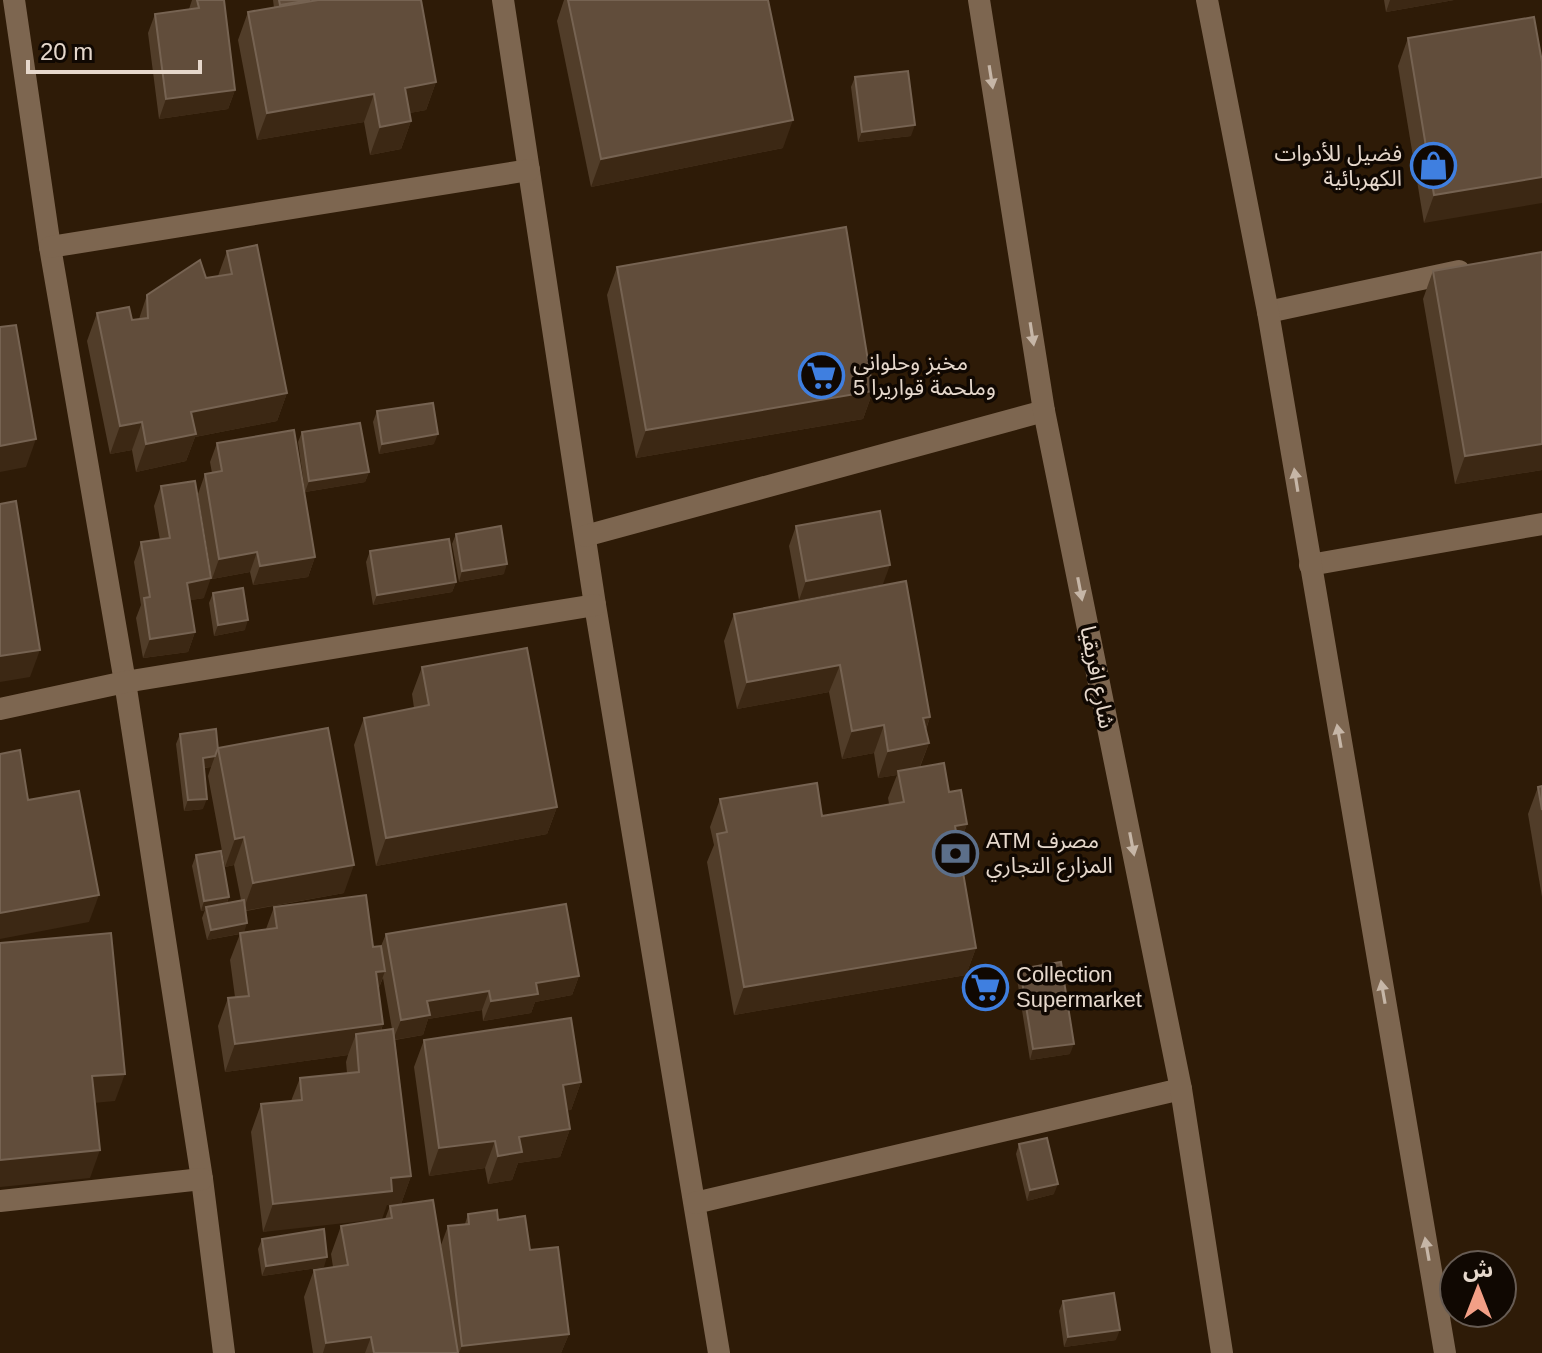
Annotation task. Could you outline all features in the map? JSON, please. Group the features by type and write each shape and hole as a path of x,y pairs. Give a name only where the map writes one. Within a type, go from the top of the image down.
{"street":[{"path":"14,0 50,247 125,682 202,1179 224,1353"},
{"path":"503,0 595,605 719,1353"},
{"name":"شارع افريقيا","path":"979,0 1044,411 1181,1089 1222,1353"},
{"path":"1207,0 1268,312 1445,1353"},
{"path":"50,247 529,170"},
{"path":"1268,312 1481,266"},
{"path":"585,536 1044,411"},
{"path":"1310,565 1542,524"},
{"path":"0,709 125,682 595,605"},
{"path":"695,1203 1181,1089"},
{"path":"0,1201 202,1179"}],"building":[{"path":"197,0 224,0 235,90 166,99 155,14 199,8"},
{"path":"279,0 310,0 280,5"},
{"path":"318,0 421,0 436,82 405,88 411,121 380,127 374,94 267,113 248,12"},
{"path":"568,0 768,0 793,120 601,159"},
{"path":"1534,17 1542,62 1542,177 1434,195 1408,38"},
{"path":"908,71 915,125 862,132 855,77"},
{"path":"846,227 873,391 646,430 617,267"},
{"path":"257,245 287,393 191,412 196,434 146,444 142,422 120,426 97,313 129,307 132,320 148,318 147,295 200,260 206,278 232,274 227,251"},
{"path":"1542,252 1542,444 1465,456 1433,271"},
{"path":"16,325 36,439 0,446 0,327"},
{"path":"433,403 438,434 382,444 377,411"},
{"path":"360,423 369,472 309,481 302,432"},
{"path":"294,430 315,557 260,566 257,552 219,559 205,474 222,471 217,443"},
{"path":"195,481 211,578 187,583 195,632 150,639 144,598 150,597 141,542 170,538 161,486"},
{"path":"16,501 40,650 0,656 0,504"},
{"path":"880,511 890,565 806,581 796,526"},
{"path":"501,526 507,564 462,571 456,534"},
{"path":"449,539 456,582 377,595 370,551"},
{"path":"906,581 930,717 923,718 929,743 888,751 884,725 852,731 840,665 747,682 734,614"},
{"path":"243,588 248,620 218,625 213,593"},
{"path":"527,648 557,807 386,838 364,718 429,705 422,667"},
{"path":"328,728 354,865 253,883 244,837 235,839 218,748"},
{"path":"216,729 218,748 215,756 203,758 207,799 188,800 180,734"},
{"path":"20,750 28,800 79,791 99,895 0,913 0,754"},
{"path":"944,763 949,792 961,790 967,824 955,826 976,948 744,987 717,834 727,832 720,799 817,783 822,816 904,802 898,771"},
{"path":"1542,786 1542,810 1538,787"},
{"path":"221,851 229,897 204,901 196,855"},
{"path":"366,895 373,947 381,946 385,971 376,972 383,1024 235,1044 228,998 249,996 240,933 277,928 274,907"},
{"path":"244,900 247,923 211,930 206,907"},
{"path":"566,904 579,976 536,983 538,994 491,1001 489,991 427,1001 430,1015 401,1020 386,934"},
{"path":"111,933 125,1074 92,1076 100,1150 0,1160 0,943"},
{"path":"1061,962 1074,1044 1033,1049 1020,969"},
{"path":"571,1018 581,1082 563,1085 570,1129 519,1137 522,1152 498,1156 495,1141 439,1148 424,1040"},
{"path":"393,1029 411,1176 391,1178 392,1191 273,1204 261,1104 302,1100 300,1078 359,1072 356,1034"},
{"path":"1047,1138 1058,1184 1030,1190 1019,1144"},
{"path":"433,1200 458,1353 374,1353 371,1337 326,1343 314,1270 348,1265 341,1226 392,1218 390,1206"},
{"path":"497,1210 498,1220 525,1216 530,1250 558,1247 569,1334 462,1346 448,1226 469,1224 468,1214"},
{"path":"324,1229 327,1257 266,1266 262,1239"},
{"path":"1114,1293 1120,1330 1068,1337 1063,1301"}],"place":[{"name":"فضيل للأدوات الكهربائية","path":"1433,166"},
{"name":"مخبز وحلواني وملحمة قواريرا 5","path":"822,375"},
{"name":"ATM مصرف المزارع التجاري","path":"955,853"},
{"name":"Collection Supermarket","path":"985,987"}]}
